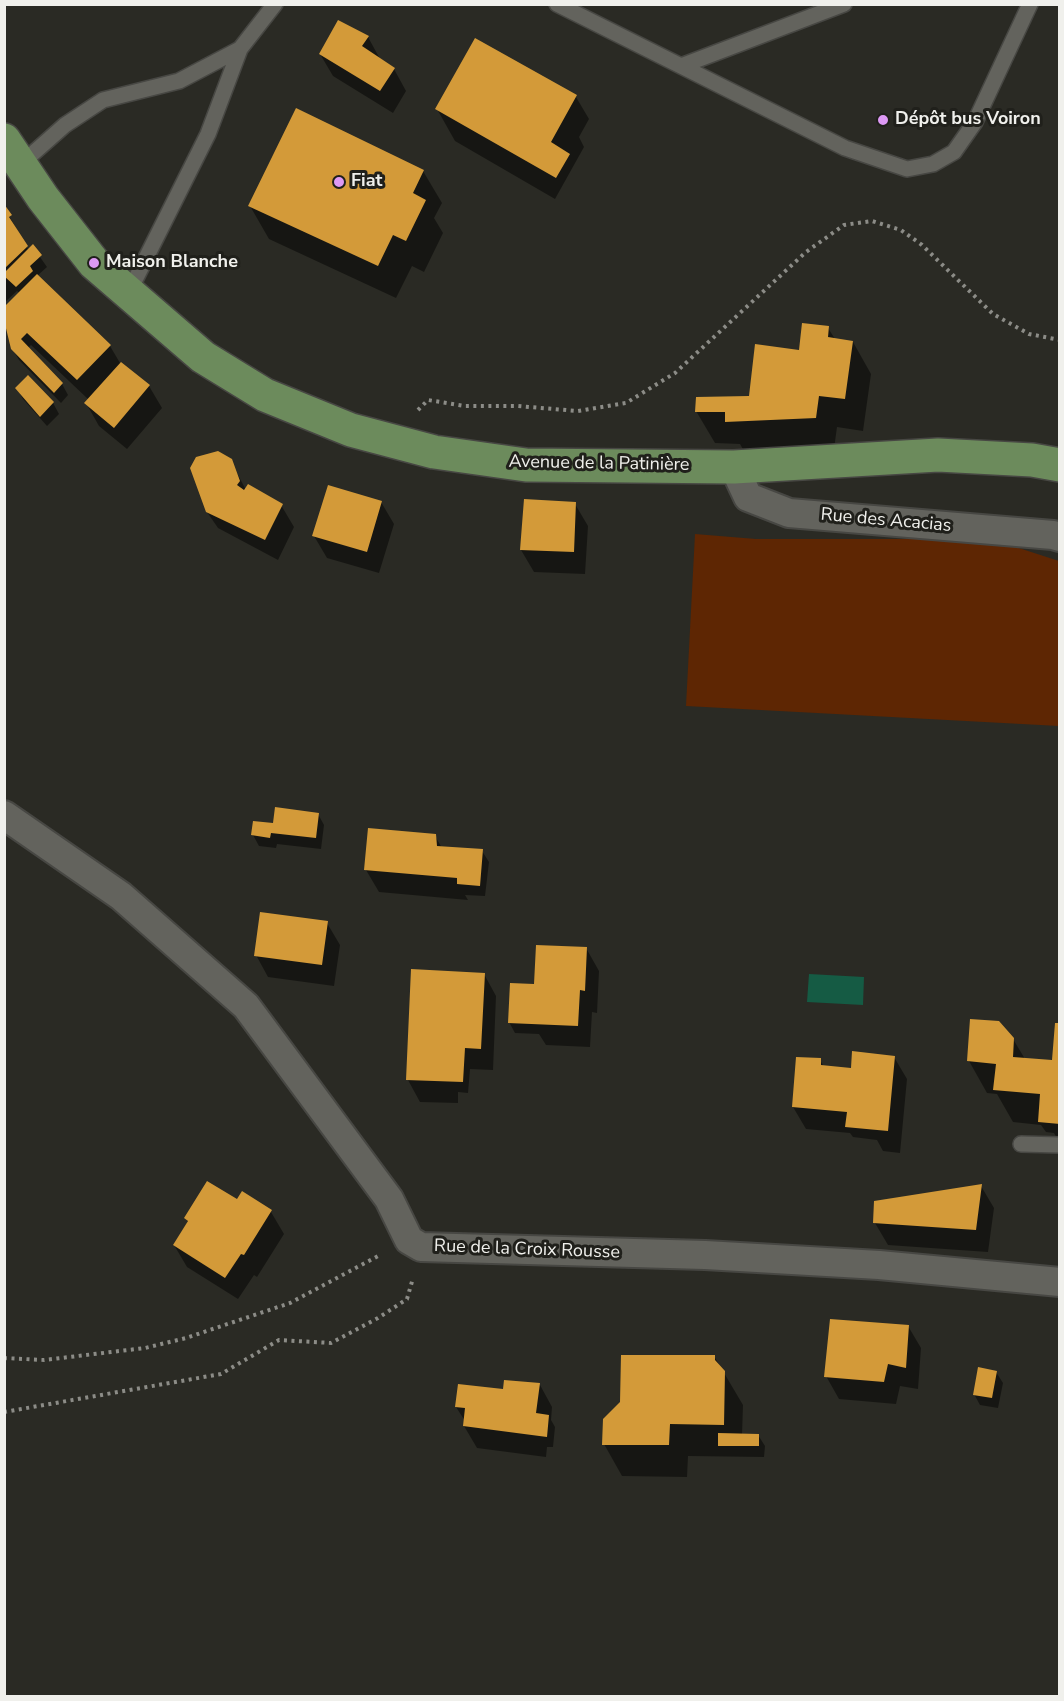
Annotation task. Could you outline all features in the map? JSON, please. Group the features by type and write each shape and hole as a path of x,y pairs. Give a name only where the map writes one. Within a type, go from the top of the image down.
{"main road":[{"name":"Avenue de la Patinière","path":"13,152 43,198 94,263 203,357 266,395 351,430 434,452 526,465 734,466 938,455 1032,460 1059,465"}],"street":[{"name":"Rue des Acacias","path":"734,466 748,497 789,513 1059,537"},
{"name":"Rue de la Croix Rousse","path":"4,815 121,896 246,1006 389,1199 415,1243 879,1265 1059,1282"}],"lane":[{"path":"128,294 208,135 240,49 275,4"},
{"path":"557,4 845,148 907,169 933,164 954,152 975,122 1030,4"},
{"path":"681,66 844,4"},
{"path":"13,152 65,125 103,100 179,81 240,49"},
{"path":"1021,1144 1059,1145"}],"path":[{"path":"392,441 428,400 465,406 518,406 578,411 626,403 675,373 806,252 843,225 872,221 901,230 922,245 993,314 1029,334 1059,340"},
{"path":"4,1358 44,1360 145,1348 186,1338 290,1303 415,1243"},
{"path":"4,1412 221,1374 279,1340 331,1343 378,1318 407,1299 415,1243"}],"shaded area":[{"path":"695,534 756,539 991,539 1059,561 1059,726 686,706"},
{"path":"809,974 864,977 863,1005 807,1002"}],"building":[{"path":"338,20 369,36 362,46 395,68 380,91 319,54"},
{"path":"475,38 577,95 551,142 570,154 556,178 435,109"},
{"name":"Fiat","path":"296,108 424,170 413,193 426,200 406,241 393,235 378,266 248,206"},
{"path":"4,204 12,215 9,217 28,246 4,269"},
{"path":"33,244 42,255 30,266 33,271 16,287 4,276 4,273"},
{"path":"37,274 111,345 77,380 27,333 21,339 63,383 54,393 11,349 4,320 4,307"},
{"path":"802,323 829,326 828,337 853,341 845,399 819,396 816,418 725,422 725,412 695,412 696,397 749,396 755,344 799,350"},
{"path":"121,362 150,385 114,428 84,403"},
{"path":"28,375 54,402 40,417 15,388"},
{"path":"218,451 232,459 240,481 237,485 244,490 248,484 283,504 265,540 206,512 190,468 196,457"},
{"path":"328,485 382,501 367,552 312,536"},
{"path":"524,499 576,502 574,552 520,550"},
{"path":"275,807 319,813 316,838 271,833 270,838 251,835 253,821 273,823"},
{"path":"368,828 436,834 437,846 483,849 480,886 457,884 457,878 364,870"},
{"path":"260,912 328,921 322,965 254,956"},
{"path":"536,945 587,947 585,991 580,990 578,1026 508,1023 510,983 534,984"},
{"path":"411,969 485,973 481,1049 465,1048 463,1082 406,1080"},
{"path":"970,1019 999,1021 1014,1038 1013,1057 1052,1060 1055,1023 1060,1023 1060,1124 1038,1122 1040,1094 993,1090 996,1064 967,1061"},
{"path":"852,1051 895,1056 888,1131 845,1127 847,1112 792,1107 796,1057 821,1058 821,1065 851,1068"},
{"path":"207,1181 237,1199 242,1191 272,1210 244,1255 241,1254 225,1278 173,1245 188,1221 184,1218"},
{"path":"982,1184 976,1230 873,1223 874,1201"},
{"path":"830,1319 909,1325 906,1368 888,1364 884,1382 824,1377"},
{"path":"621,1355 715,1355 715,1360 725,1371 724,1425 670,1424 669,1445 602,1445 603,1419 620,1402"},
{"path":"978,1367 997,1371 992,1398 973,1395"},
{"path":"504,1380 540,1383 536,1413 549,1415 547,1437 463,1426 465,1408 455,1407 458,1384 503,1389"},
{"path":"718,1433 759,1434 759,1446 718,1446"}],"place":[{"name":"Dépôt bus Voiron","path":"883,120"},
{"name":"Fiat","path":"339,182"},
{"name":"Maison Blanche","path":"94,263"}]}
